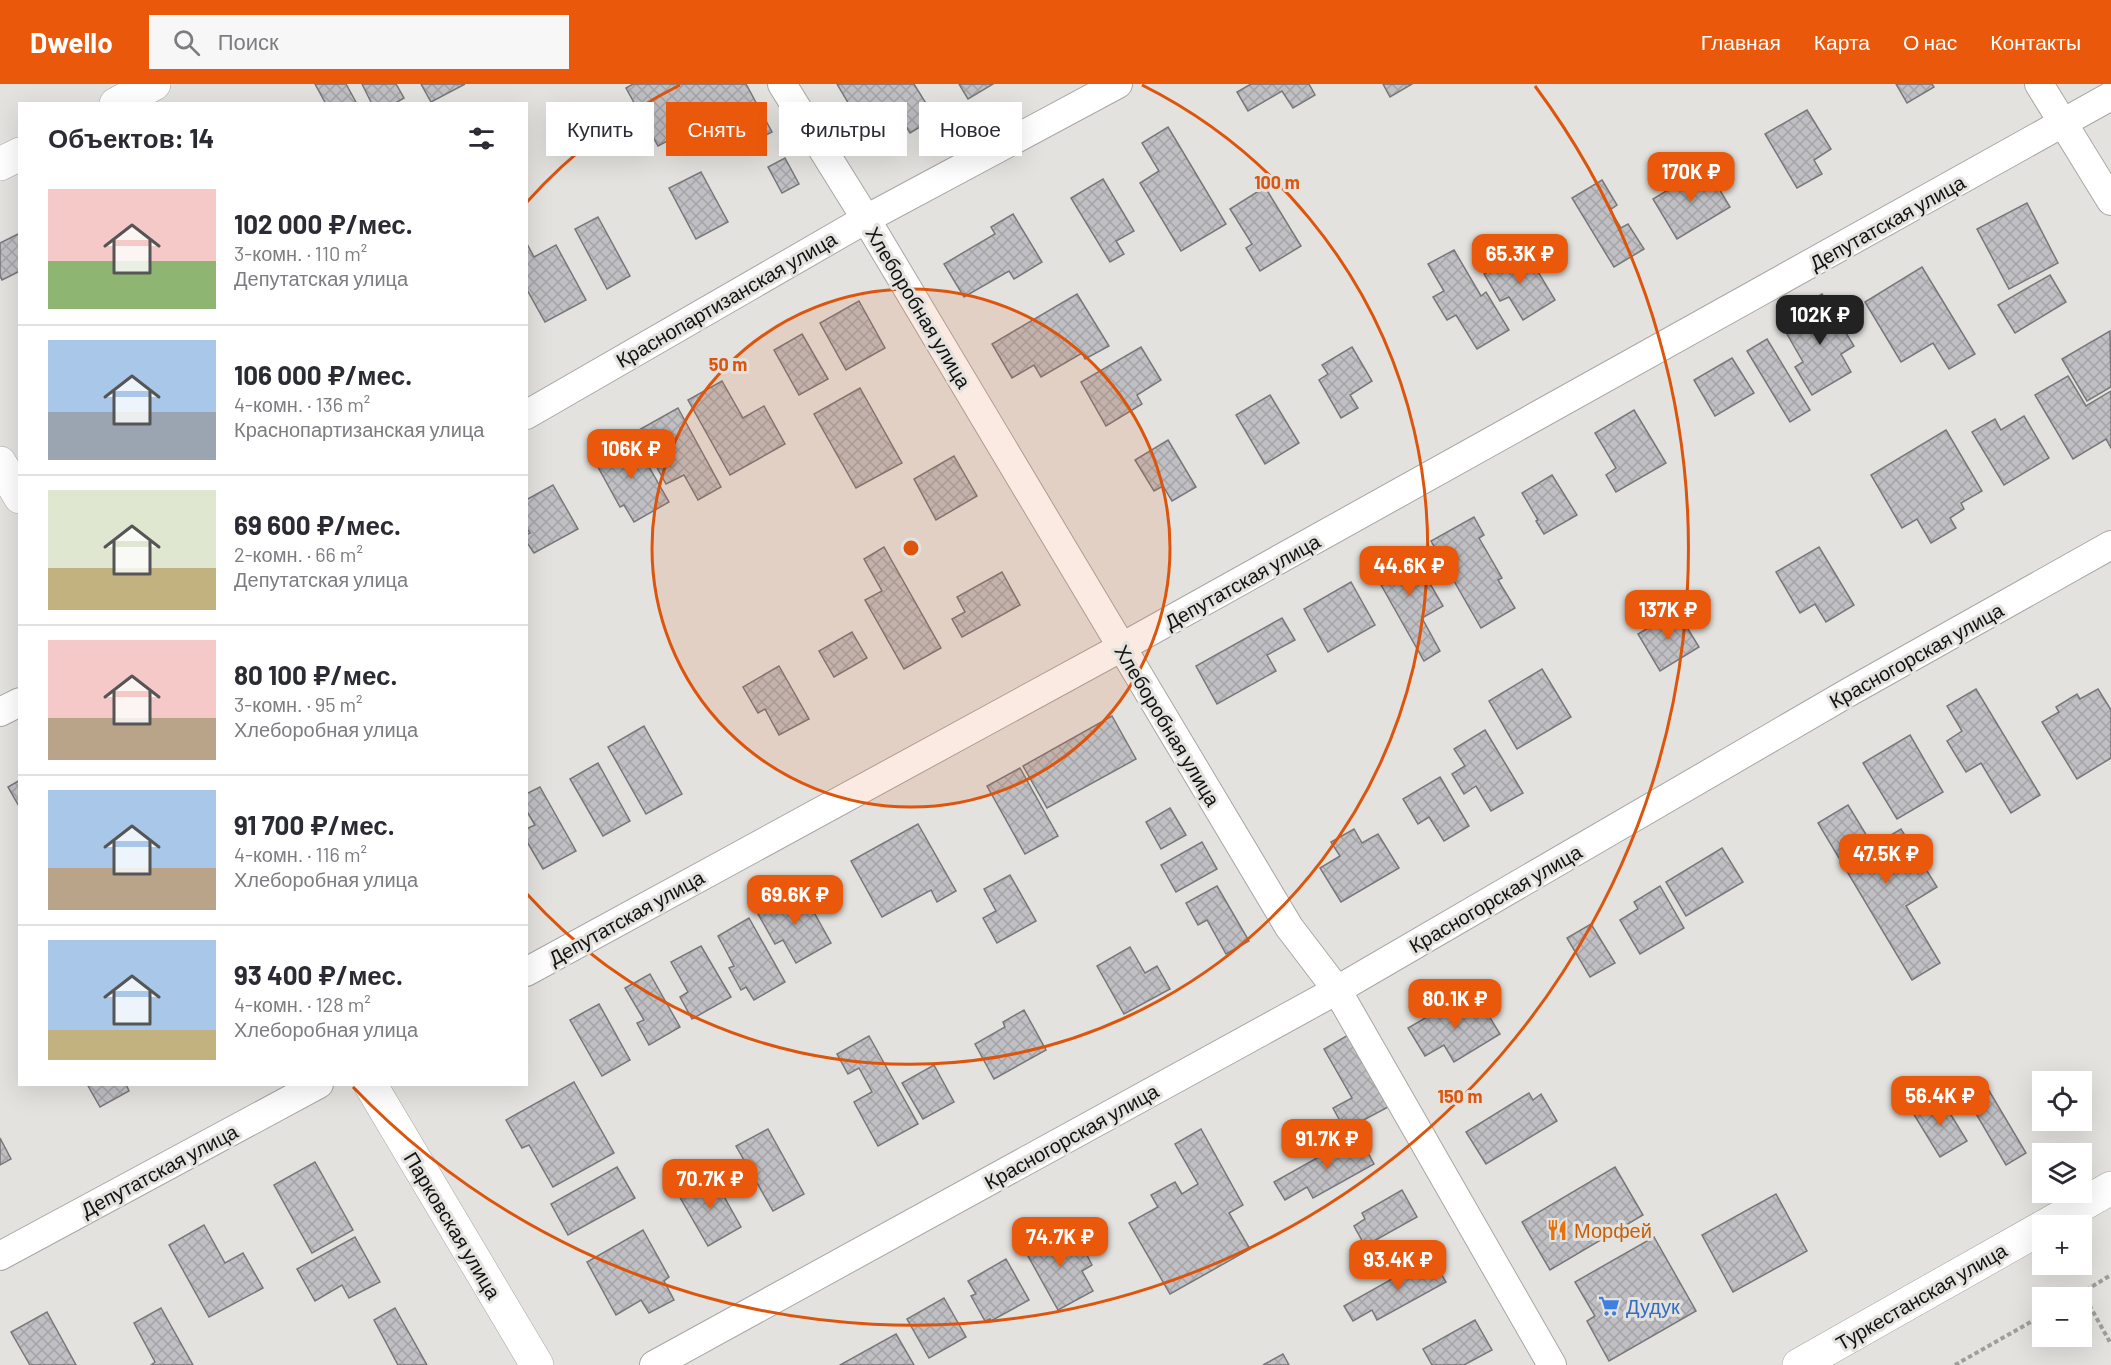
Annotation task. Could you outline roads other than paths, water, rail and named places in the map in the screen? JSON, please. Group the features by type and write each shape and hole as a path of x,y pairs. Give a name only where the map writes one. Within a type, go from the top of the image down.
{"street":[{"path":"120,102 154,84"},
{"name":"Хлеборобная улица","path":"782,84 866,219 1288,927 1337,990 1552,1365"},
{"name":"Краснопартизанская улица","path":"528,414 866,219 1118,84"},
{"path":"2039,84 2111,201"},
{"name":"Депутатская улица","path":"528,971 1122,647 2111,96"},
{"path":"0,164 18,155"},
{"path":"0,463 18,494"},
{"name":"Красногорская улица","path":"654,1365 1337,990 1851,691 2111,545"},
{"path":"0,712 18,703"},
{"name":"Депутатская улица","path":"0,1256 315,1086"},
{"name":"Парковская улица","path":"371,1086 537,1365"},
{"name":"Туркестанская улица","path":"2063,1215 2111,1188"},
{"name":"Туркестанская улица","path":"1799,1365 2032,1233"}],"place":[{"name":"Морфей","path":"1557,1230"},
{"name":"Дудук","path":"1609,1306"}]}
